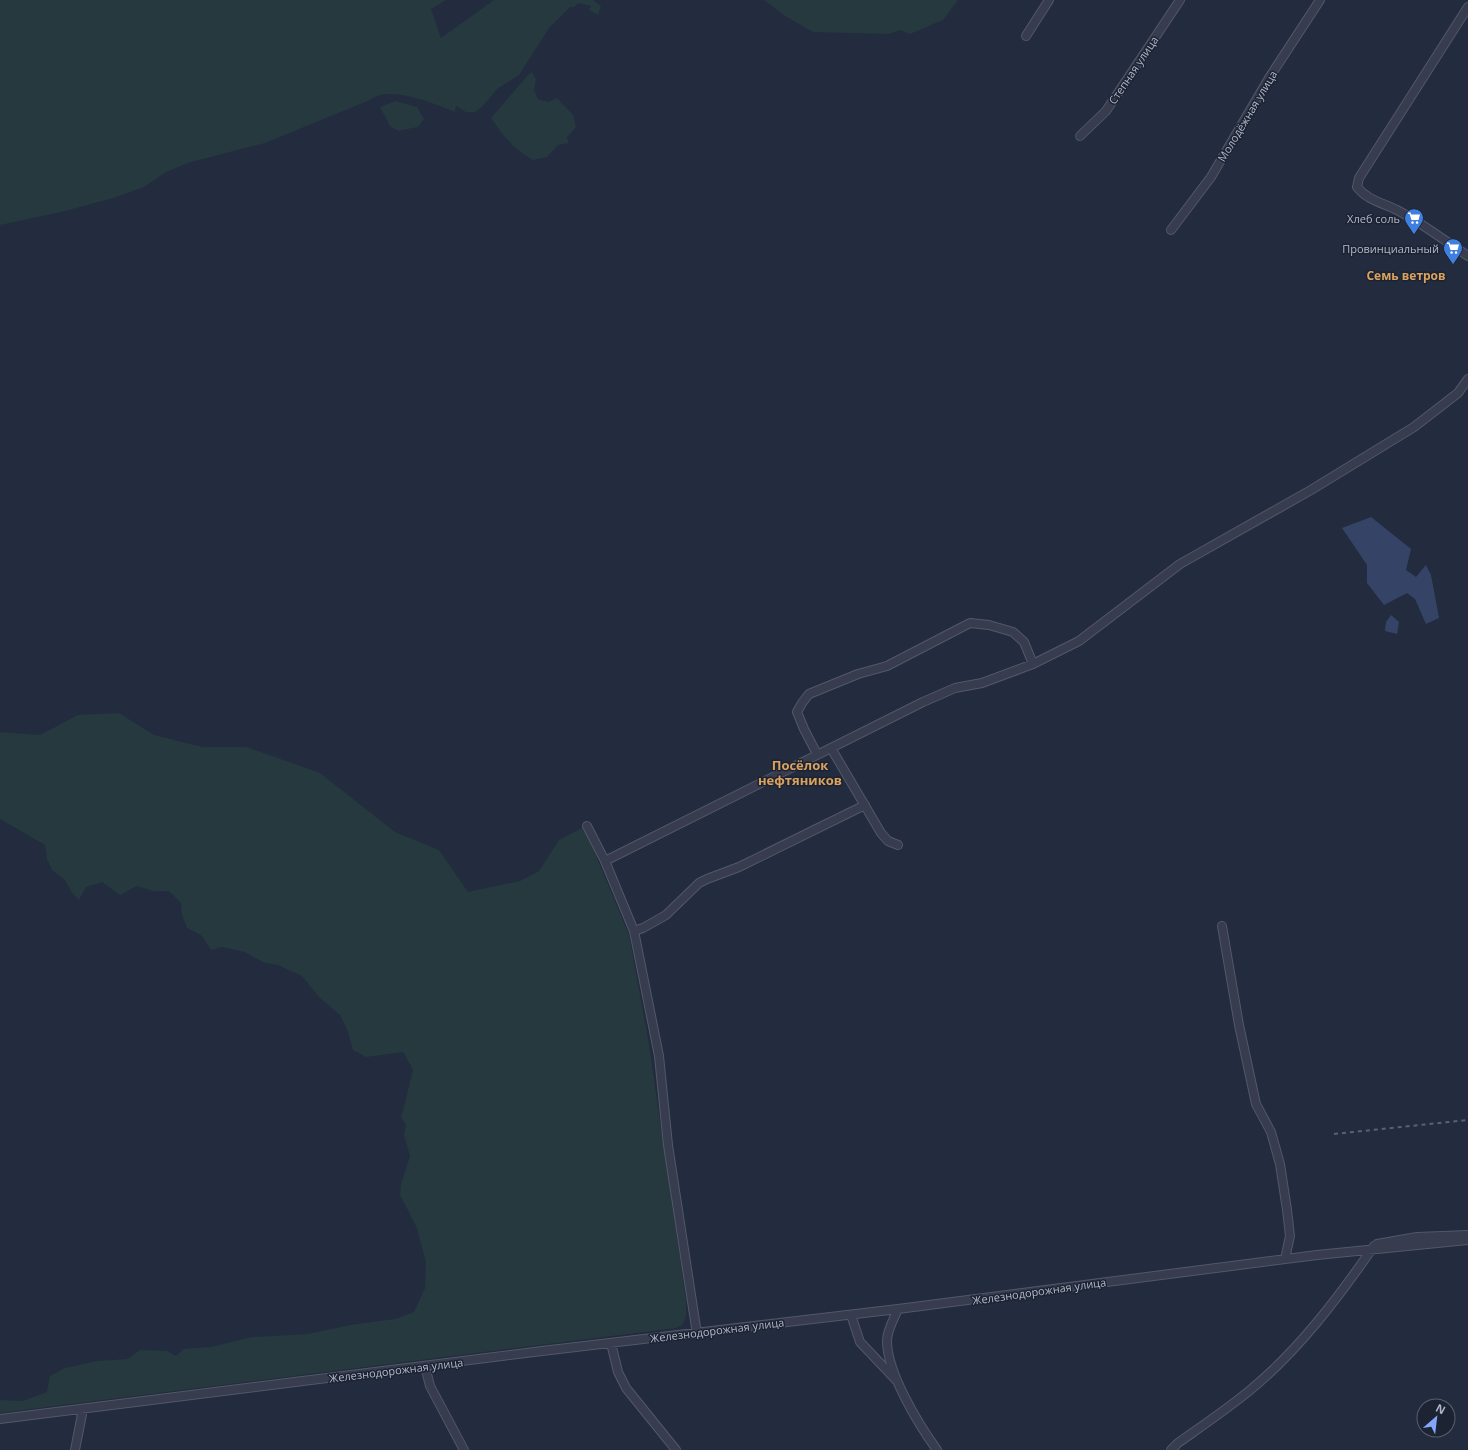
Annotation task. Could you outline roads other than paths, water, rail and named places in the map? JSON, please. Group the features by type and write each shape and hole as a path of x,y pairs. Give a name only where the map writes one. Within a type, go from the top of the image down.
{"street":[{"path":"1026,36 1049,0"},
{"name":"Степная улица","path":"1080,136 1106,111 1180,0"},
{"name":"Молодёжная улица","path":"1171,230 1211,177 1269,78 1320,0"},
{"path":"1468,7 1359,178 1357,186 1367,196 1379,203 1398,210 1468,256"},
{"path":"605,861 923,702 955,688 982,683 1033,664 1079,641 1180,564 1311,490 1414,427 1458,393 1468,379"},
{"path":"817,754 804,729 798,712 810,694 858,674 887,666 970,623 989,625 1013,632 1024,642 1033,664"},
{"path":"831,748 881,833 888,841 898,845"},
{"path":"634,931 643,928 666,915 699,883 739,867 865,805"},
{"path":"587,826 605,861 634,931 659,1056 668,1145 697,1334"},
{"path":"1222,926 1239,1025 1256,1104 1270,1132 1280,1164 1290,1236 1285,1259"},
{"name":"Железнодорожная улица","path":"0,1419 611,1343 697,1334 1351,1251 1417,1237 1468,1235"},
{"name":"Железнодорожная улица","path":"1374,1247 1468,1240"},
{"path":"1171,1450 1178,1443 1249,1391 1282,1361 1328,1309 1374,1247"},
{"path":"898,1309 887,1340 888,1353 899,1383 927,1436 937,1450"},
{"path":"851,1314 860,1342 877,1362 899,1383"},
{"path":"611,1343 618,1372 626,1388 676,1450"},
{"path":"877,1362 888,1353"},
{"path":"425,1366 430,1386 464,1450"},
{"path":"75,1450 83,1409"}],"water":[{"path":"1371,517 1411,549 1406,570 1416,577 1426,565 1431,575 1439,618 1426,624 1415,599 1407,593 1384,605 1367,583 1367,565 1342,528"},
{"path":"1391,615 1399,622 1397,634 1385,631 1386,622"}],"railway":[{"path":"1334,1134 1468,1120"}],"place":[{"name":"Хлеб соль","path":"1414,235"},
{"name":"Провинциальный","path":"1453,265"}],"district":[{"name":"Семь ветров","path":"1406,275"},
{"name":"Посёлок нефтяников","path":"800,772"}]}
